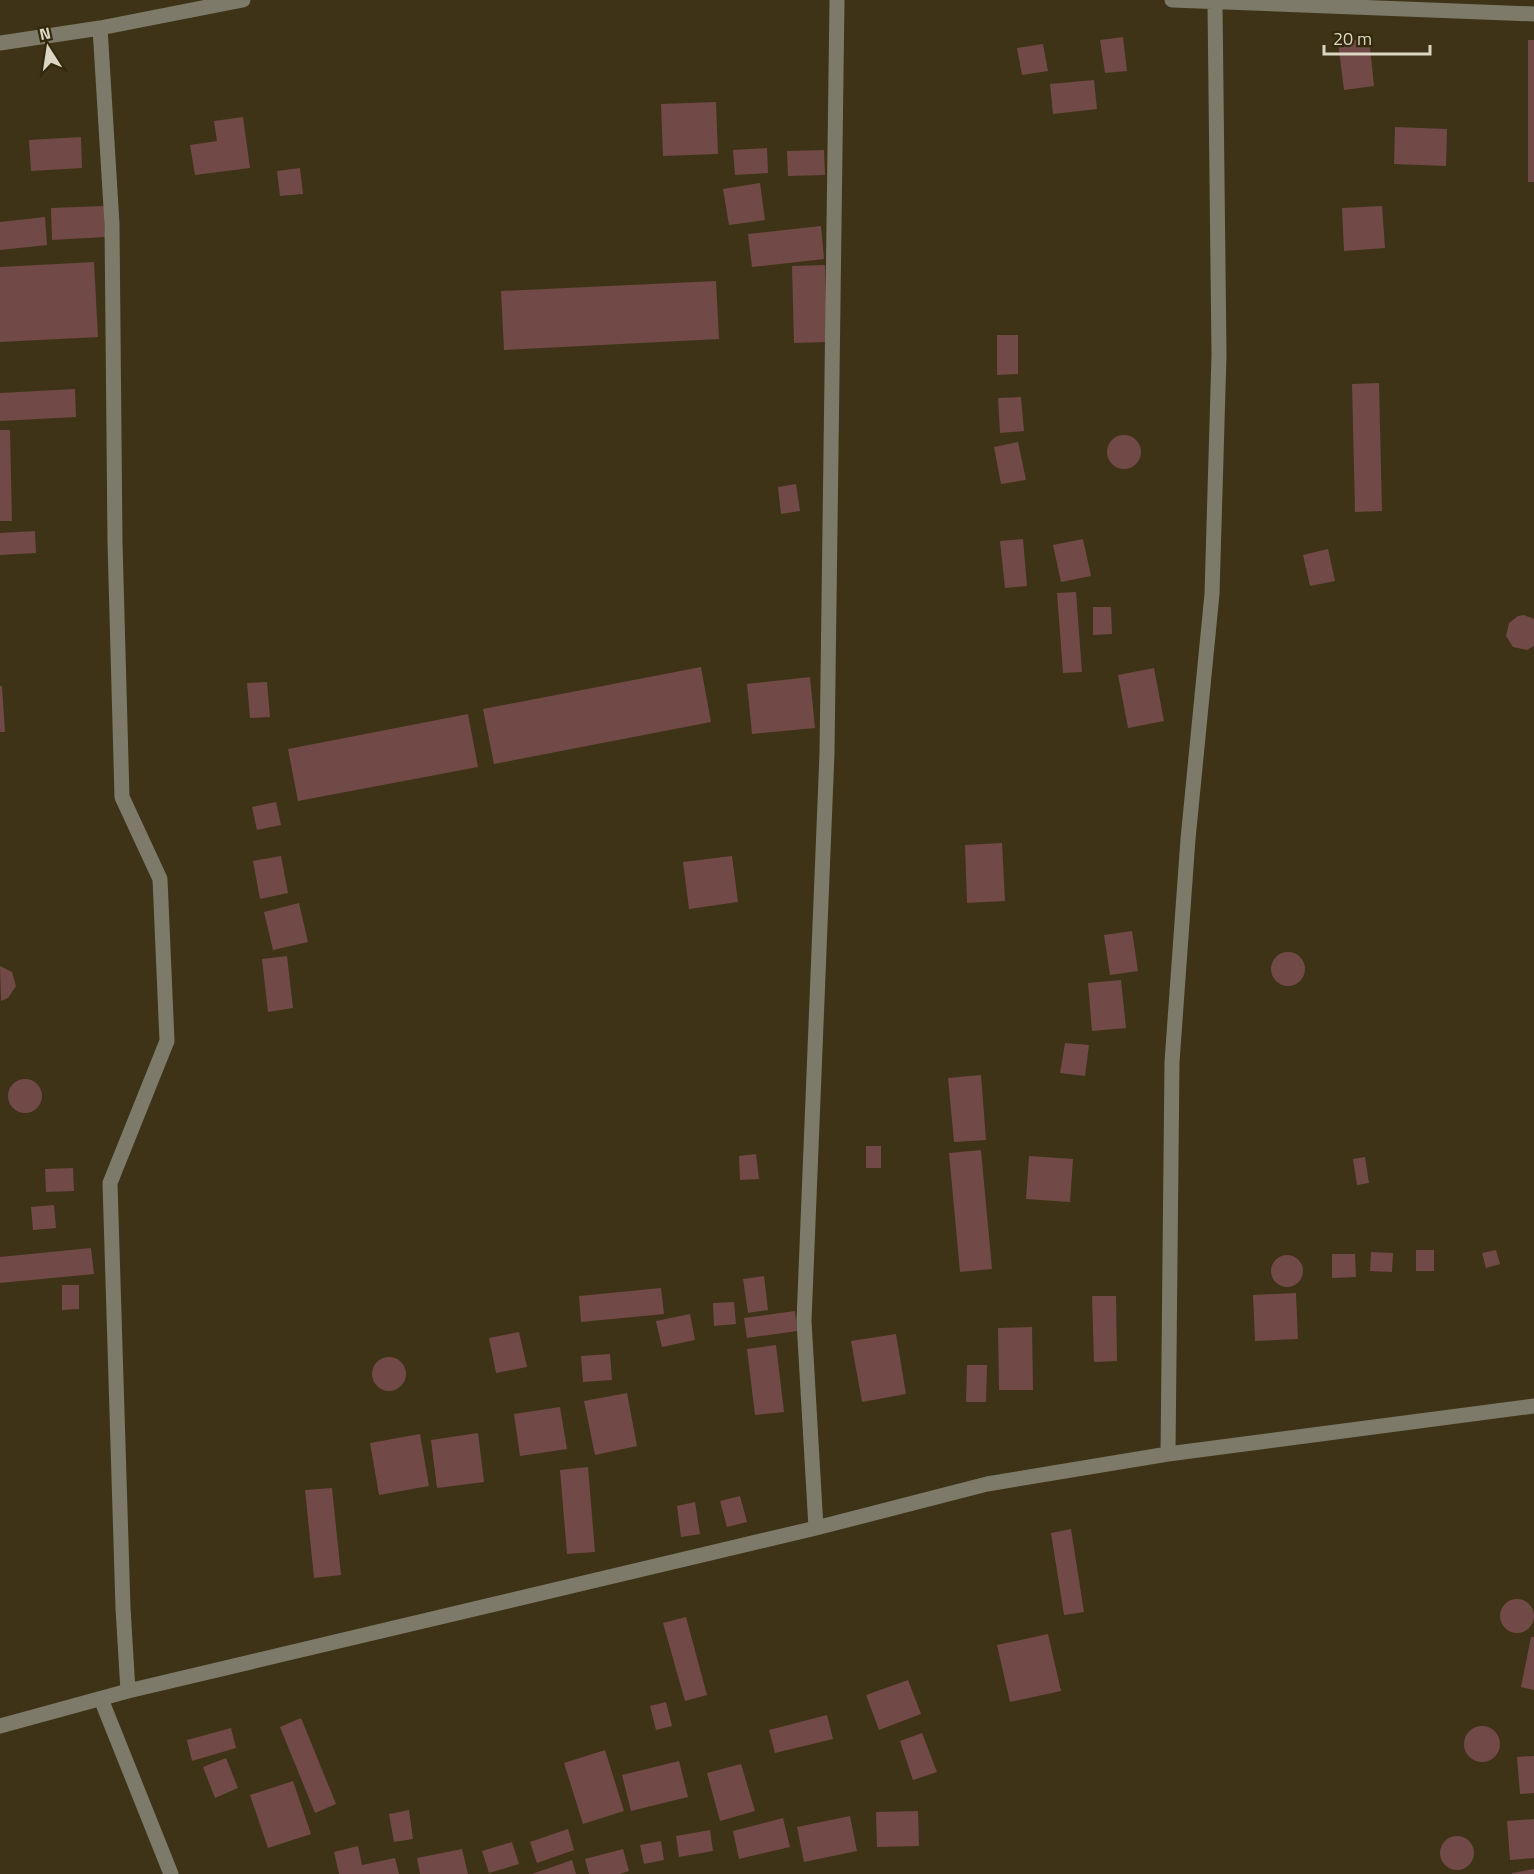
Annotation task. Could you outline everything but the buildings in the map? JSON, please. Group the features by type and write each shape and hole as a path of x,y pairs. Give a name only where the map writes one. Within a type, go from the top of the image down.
{"street":[{"path":"0,43 100,28 243,0"},
{"path":"816,1528 804,1321 826,753 837,0"},
{"path":"1172,0 1534,15"},
{"path":"1168,1454 1172,1062 1188,839 1212,594 1219,355 1215,3"},
{"path":"100,28 112,224 115,542 122,798 160,879 167,1041 110,1183 123,1608 128,1691"},
{"path":"0,1725 128,1691 816,1528 987,1484 1168,1454 1534,1406"},
{"path":"101,1699 171,1874"}]}
